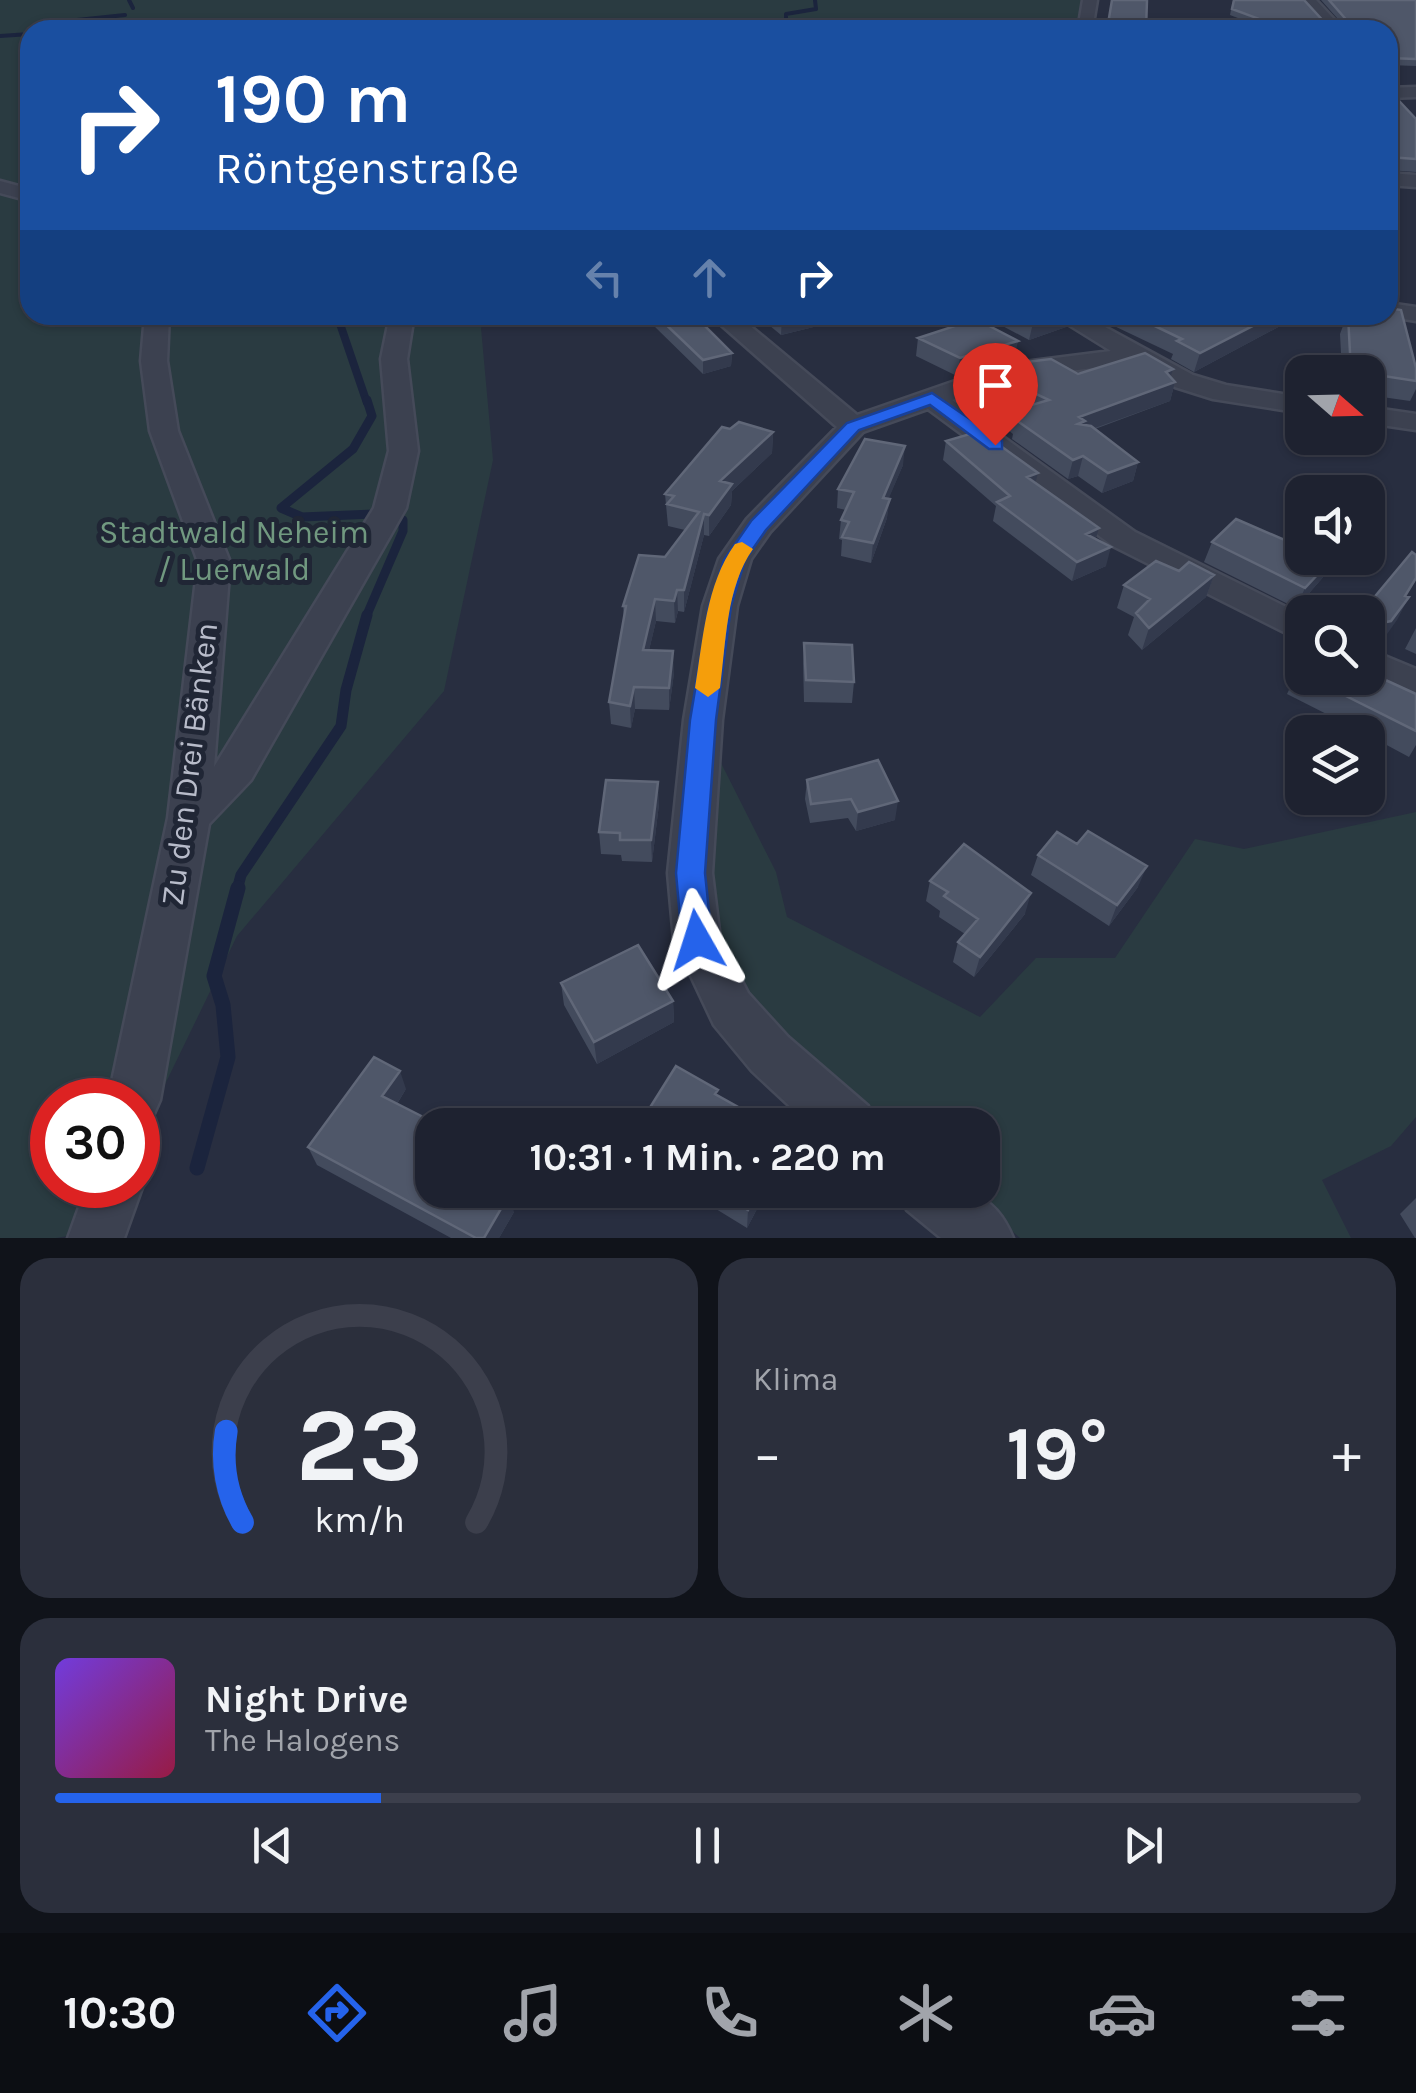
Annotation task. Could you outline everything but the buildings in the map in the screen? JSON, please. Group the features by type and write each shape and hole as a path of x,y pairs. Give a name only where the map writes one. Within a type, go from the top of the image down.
{"street":[{"path":"1309,0 1328,20"},
{"name":"Zu den Drei Bänken","path":"138,1078 189,818 214,562 164,432 154,361 156,325"},
{"path":"189,818 237,769 390,508 404,465 404,428 392,352 399,325"},
{"path":"734,325 853,426"},
{"path":"1083,325 1208,389 1285,402"},
{"path":"829,1108 770,1054 732,1009 697,940 690,873 703,720 720,606 734,560 758,526 853,426 1028,367 1138,356"},
{"path":"932,399 1124,539 1285,620"},
{"path":"1385,417 1416,422"},
{"path":"1385,669 1416,684"},
{"path":"96,1238 107,1208"},
{"path":"949,1208 985,1238"}],"green space":[{"name":"Stadtwald Neheim / Luerwald","path":"0,0 1084,0 1082,20 20,20 20,325 483,325 493,460 444,691 237,936 160,1095 160,1078 30,1078 30,1208 104,1208 92,1232 56,1238 0,1238"},
{"path":"717,755 776,872 787,917 980,1017 1036,958 1115,958 1195,839 1244,849 1416,812 1416,1117 1391,1146 1322,1180 1351,1238 1020,1238 986,1208 1000,1208 1000,1108 867,1108 796,1052 732,985 715,933 710,873"}],"waterway":[{"path":"129,0 133,8"},
{"path":"786,20 786,14 816,9 815,0"},
{"path":"77,20 125,15"},
{"path":"0,36 20,35"},
{"path":"340,325 367,403"},
{"path":"367,400 372,416 353,449 281,508 302,517 374,514"},
{"path":"366,617 403,531 403,520"},
{"path":"237,890 241,875 341,726 346,690 367,615"},
{"path":"197,1168 228,1057 223,1005 214,976 238,888"}],"slow traffic":[{"path":"708,688 720,606 734,560 742,549"}],"route":[{"path":"697,940 690,873 703,720 720,606 734,560 758,526 853,426 932,399 995,445"}]}
